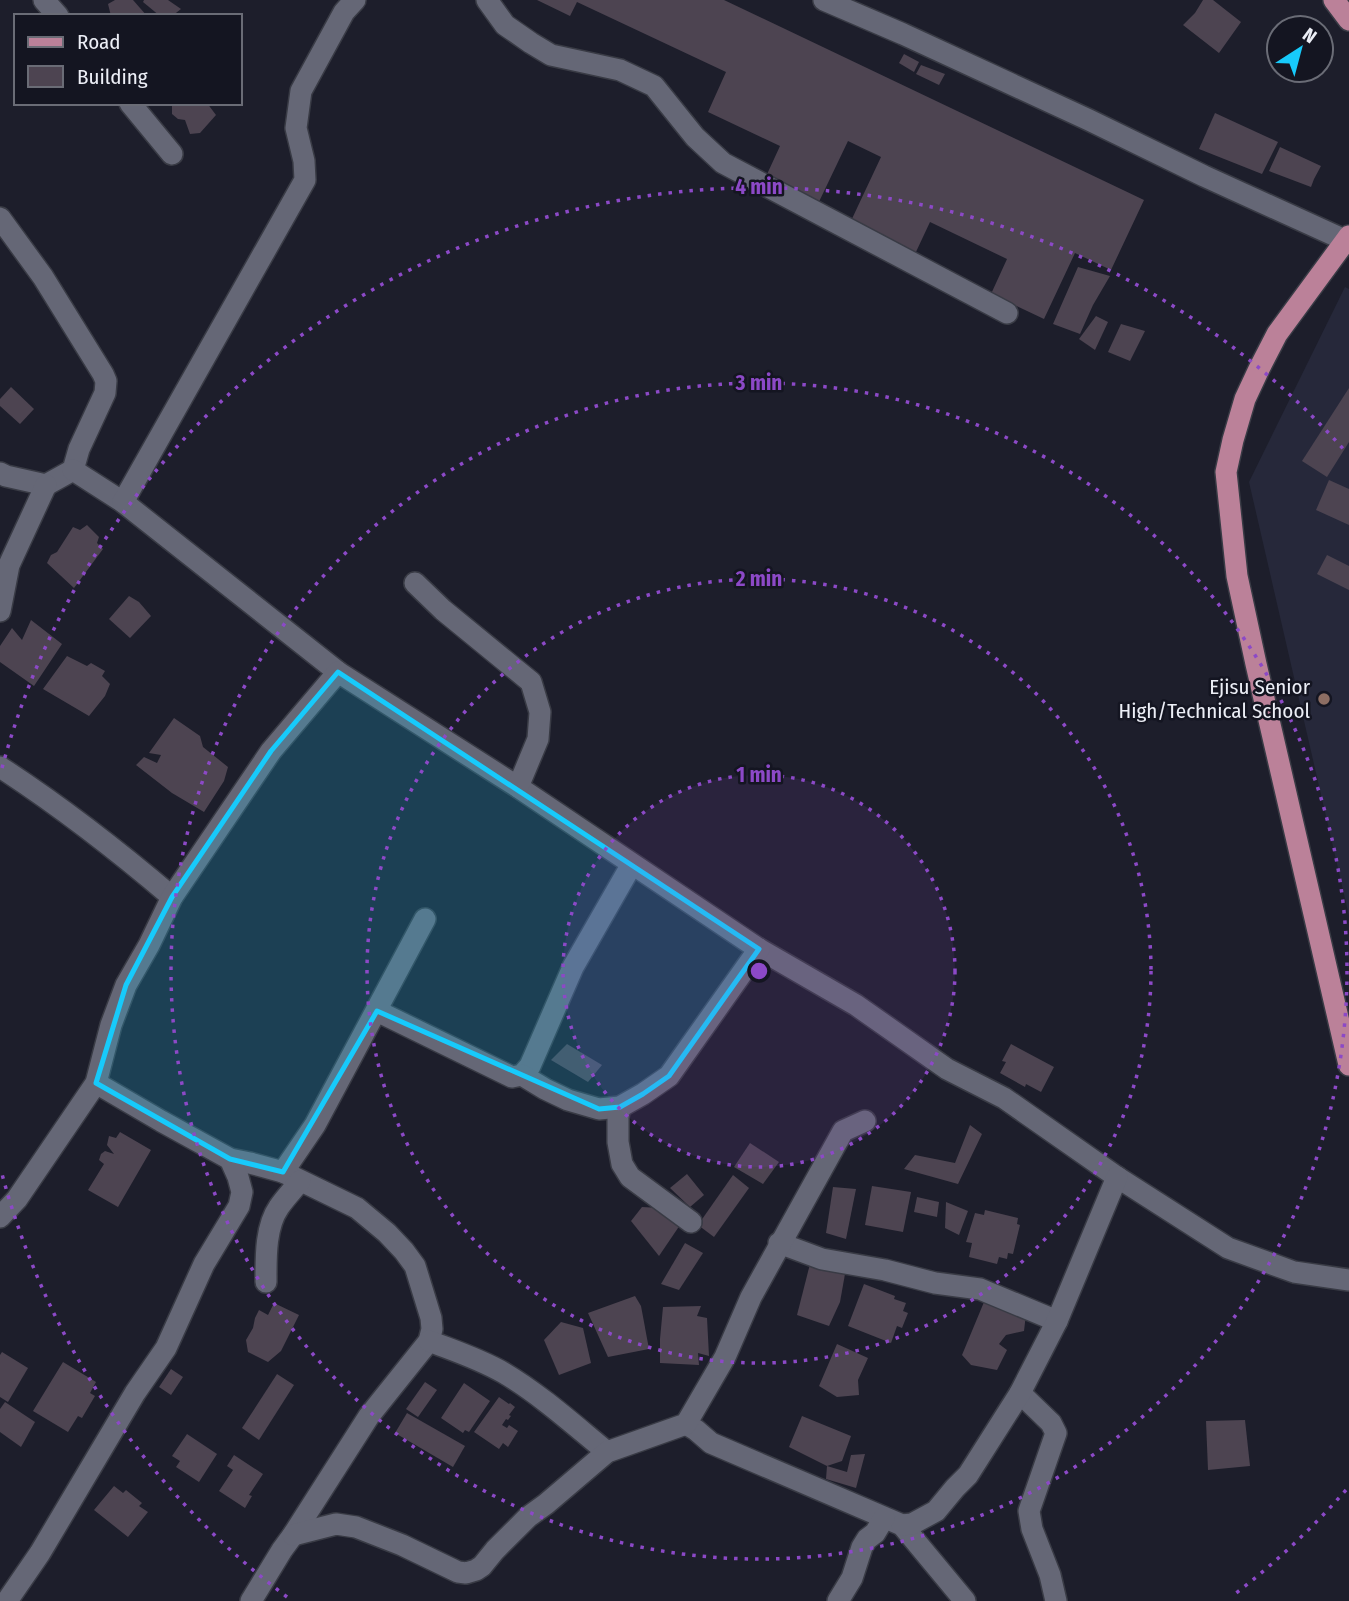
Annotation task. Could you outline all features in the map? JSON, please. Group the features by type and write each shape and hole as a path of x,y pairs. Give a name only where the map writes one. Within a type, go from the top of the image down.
{"main road":[{"path":"1335,0 1349,20"},
{"path":"1348,239 1278,334 1259,369 1245,399 1226,472 1237,576 1349,1065"}],"street":[{"path":"44,0 56,14"},
{"path":"123,502 305,180 304,161 296,128 301,91 344,12 355,0"},
{"path":"487,0 505,25 551,55 620,70 654,86 695,137 723,163 1007,313"},
{"path":"824,0 916,39 1204,176 1348,239"},
{"path":"132,105 172,154"},
{"path":"0,218 43,277 106,381 105,393 79,449 73,470 46,485 4,564 0,611"},
{"path":"73,470 123,502 338,672 518,787 759,949 856,1004 947,1069 1004,1098 1118,1177 1228,1248 1294,1272 1349,1280"},
{"path":"0,473 46,485"},
{"path":"415,583 443,610 531,682 540,712 538,739 518,787"},
{"path":"0,1217 17,1199 96,1083 111,1025 126,985 172,898 271,751 338,672"},
{"path":"0,767 120,854 172,898"},
{"path":"377,1011 512,1077 522,1075 530,1066 573,967 632,864"},
{"path":"266,1282 270,1231 277,1209 315,1125 425,919"},
{"path":"522,1075 568,1100 599,1110 620,1107 669,1076 759,949"},
{"path":"96,1083 230,1159 292,1176 357,1208 387,1233 415,1266 431,1318 429,1341 369,1416 251,1601"},
{"path":"620,1107 618,1142 622,1164 630,1177 691,1222"},
{"path":"293,1535 336,1524 356,1527 458,1572 466,1573 482,1566 528,1517 607,1452 686,1424 725,1357 751,1297 779,1243 843,1131 865,1121"},
{"path":"7,1601 40,1553 135,1393 166,1348 204,1265 239,1206 242,1192 230,1159"},
{"path":"686,1424 711,1443 893,1521 912,1524 936,1511 968,1475 1020,1393 1057,1321 1118,1177"},
{"path":"779,1243 822,1259 885,1270 935,1283 980,1289 1057,1321"},
{"path":"429,1341 504,1373 547,1402 607,1452"},
{"path":"1020,1393 1051,1423 1056,1433 1028,1511 1056,1601"},
{"path":"838,1601 852,1578 867,1539 893,1521"},
{"path":"893,1521 965,1601"}],"highlighted area":[{"path":"338,672 759,949 669,1076 620,1107 599,1109 377,1011 283,1172 230,1159 96,1083 126,985 172,897 271,751"}],"shaded area":[{"name":"Ejisu Senior High/Technical School","path":"1345,287 1349,289 1349,916 1249,482"}],"building":[{"path":"115,0 133,0 145,14 110,14 108,4"},
{"path":"168,0 181,9 175,14 158,14 143,2"},
{"path":"537,0 724,0 1144,200 1111,270 1075,253 1044,319 991,294 1007,259 930,222 915,254 850,223 881,157 848,141 816,208 763,183 780,146 708,112 726,72 577,2 570,16"},
{"path":"1203,0 1213,0 1241,22 1219,53 1183,25"},
{"path":"904,54 919,62 914,72 899,63"},
{"path":"921,65 945,74 939,85 916,74"},
{"path":"172,105 208,105 216,115 200,133 190,134 185,120 172,114"},
{"path":"1215,113 1278,142 1262,174 1199,149"},
{"path":"1280,147 1321,166 1311,187 1269,171"},
{"path":"1078,267 1110,276 1080,334 1053,324"},
{"path":"1096,316 1108,322 1095,350 1079,339"},
{"path":"1121,324 1145,331 1130,361 1108,352"},
{"path":"11,387 34,409 20,424 0,406 0,399"},
{"path":"1349,388 1349,442 1327,477 1302,461"},
{"path":"1329,480 1349,489 1349,525 1316,510"},
{"path":"87,525 99,537 97,543 103,549 74,588 47,563 73,527 80,530"},
{"path":"1327,555 1349,566 1349,590 1317,574"},
{"path":"129,596 139,602 151,616 130,638 109,619"},
{"path":"31,620 62,644 34,686 0,662 0,646 12,628 22,640"},
{"path":"67,656 87,666 91,663 105,671 102,676 110,684 105,696 89,716 43,689"},
{"path":"174,718 200,736 203,747 228,767 224,781 204,812 172,793 136,765 144,757 157,763 161,755 149,753"},
{"path":"567,1044 602,1065 588,1082 551,1060"},
{"path":"1011,1044 1054,1067 1041,1092 1026,1084 1025,1087 1000,1073 1006,1062 1002,1061"},
{"path":"970,1125 982,1134 958,1184 904,1169 915,1155 955,1163"},
{"path":"120,1132 151,1150 118,1207 88,1190 104,1164 99,1160 101,1154 105,1151 114,1154 107,1145 109,1136 116,1138"},
{"path":"750,1143 779,1162 763,1184 734,1167"},
{"path":"687,1174 704,1195 690,1207 670,1188"},
{"path":"733,1175 749,1188 714,1237 698,1225"},
{"path":"872,1186 911,1192 903,1232 865,1225"},
{"path":"833,1187 856,1189 846,1239 826,1233"},
{"path":"917,1197 939,1202 937,1217 914,1212"},
{"path":"946,1202 968,1211 959,1235 945,1228"},
{"path":"642,1207 660,1208 680,1225 659,1256 631,1221"},
{"path":"985,1210 1018,1218 1017,1224 1020,1225 1013,1254 1008,1253 1007,1259 999,1257 997,1264 969,1257 972,1243 966,1242 975,1213 984,1215"},
{"path":"685,1243 703,1253 679,1290 661,1284"},
{"path":"810,1264 845,1274 840,1302 829,1326 797,1315"},
{"path":"864,1284 906,1303 903,1311 908,1313 902,1328 897,1326 891,1343 848,1326"},
{"path":"635,1296 641,1306 649,1349 608,1357 588,1313"},
{"path":"984,1302 1026,1314 1024,1331 1006,1335 999,1344 1007,1350 997,1370 971,1365 962,1355"},
{"path":"274,1303 299,1315 281,1351 268,1362 248,1352 246,1340 259,1310 268,1315"},
{"path":"701,1306 697,1316 707,1318 709,1356 698,1353 699,1365 660,1363 663,1307"},
{"path":"561,1322 583,1328 591,1363 559,1375 544,1340"},
{"path":"837,1344 868,1358 858,1380 859,1395 837,1397 819,1386"},
{"path":"2,1352 28,1368 8,1402 0,1397"},
{"path":"63,1362 96,1382 90,1393 95,1396 82,1418 78,1416 68,1432 33,1411"},
{"path":"171,1369 183,1377 171,1395 159,1387"},
{"path":"277,1374 294,1385 259,1440 242,1428"},
{"path":"425,1382 437,1390 418,1417 406,1409"},
{"path":"464,1383 490,1401 469,1432 465,1430 463,1433 441,1418"},
{"path":"499,1397 515,1407 502,1425 507,1428 509,1425 518,1431 508,1447 503,1443 499,1449 474,1432"},
{"path":"5,1402 35,1422 21,1447 0,1432 0,1409"},
{"path":"407,1413 465,1446 453,1467 395,1433"},
{"path":"802,1416 851,1436 842,1461 827,1466 789,1447"},
{"path":"1245,1420 1250,1466 1208,1470 1206,1421"},
{"path":"187,1434 217,1454 199,1482 176,1467 180,1461 172,1456"},
{"path":"865,1454 856,1488 826,1479 827,1466 847,1472 851,1455"},
{"path":"234,1455 263,1474 249,1495 252,1496 245,1508 219,1491 233,1470 227,1466"},
{"path":"114,1486 123,1493 126,1490 142,1503 139,1506 148,1512 128,1537 94,1510"}],"place":[{"name":"Ejisu Senior High/Technical School","path":"1324,699"}]}
